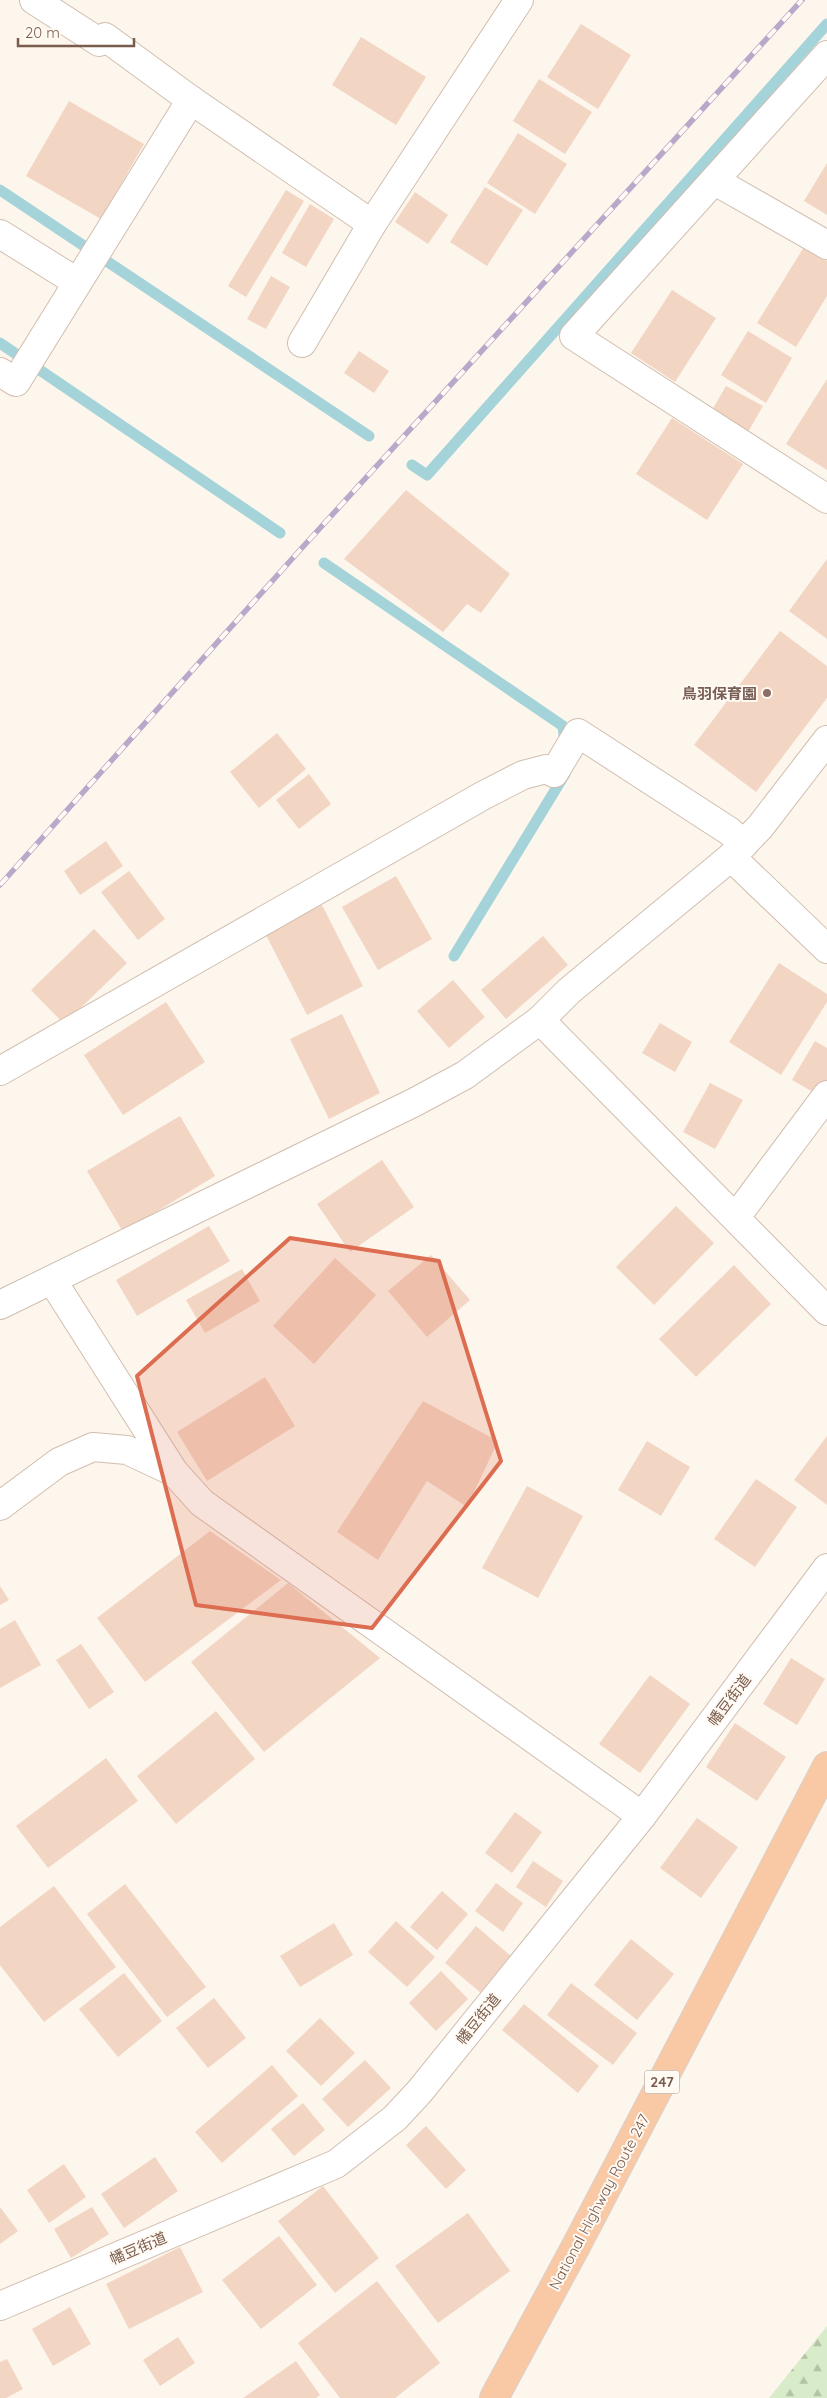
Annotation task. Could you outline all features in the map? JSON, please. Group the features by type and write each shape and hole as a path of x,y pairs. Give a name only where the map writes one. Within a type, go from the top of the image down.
{"highway":[{"name":"National Highway Route 247","path":"494,2398 575,2248 827,1766"}],"street":[{"path":"34,0 99,42 105,37 191,100 372,224"},
{"path":"302,342 372,224 519,0"},
{"path":"827,55 574,336 827,499"},
{"path":"11,372 42,338 191,100"},
{"path":"715,181 827,245"},
{"path":"0,234 81,275"},
{"path":"0,1071 484,795 523,775 546,769 554,774 578,733 730,831 737,850 827,949"},
{"path":"0,1305 465,1075 540,1020 569,991 737,850 760,827 827,740"},
{"path":"540,1020 827,1311"},
{"path":"736,1217 827,1095"},
{"path":"52,1280 174,1472 202,1503 642,1816"},
{"path":"1,1504 59,1462 93,1447 126,1450 174,1472"},
{"name":"幡豆街道","path":"0,2306 336,2164 396,2118 420,2091 642,1816 827,1568"}],"highlighted area":[{"path":"290,1238 439,1261 501,1461 372,1628 196,1605 137,1376"}],"green space":[{"path":"827,2326 827,2398 769,2398"}],"building":[{"path":"581,24 631,55 598,109 547,77"},
{"path":"361,37 426,77 396,125 332,85"},
{"path":"539,79 592,112 565,154 513,121"},
{"path":"69,101 144,144 101,219 26,176"},
{"path":"518,133 567,164 535,214 487,183"},
{"path":"827,163 827,215 804,201"},
{"path":"485,187 523,210 487,266 450,242"},
{"path":"286,190 304,201 246,297 228,286"},
{"path":"415,192 448,215 428,244 395,222"},
{"path":"310,204 334,219 306,267 282,253"},
{"path":"804,247 827,261 827,296 796,347 757,323"},
{"path":"271,276 290,287 266,329 247,319"},
{"path":"672,290 716,318 675,382 631,353"},
{"path":"748,331 792,358 766,403 721,375"},
{"path":"359,351 389,371 374,393 344,373"},
{"path":"827,379 827,470 786,444"},
{"path":"726,386 763,406 748,432 711,412"},
{"path":"672,418 743,464 707,520 636,474"},
{"path":"406,490 510,574 481,613 467,604 443,632 344,559"},
{"path":"827,559 827,639 789,611"},
{"path":"780,631 827,666 827,698 756,792 694,745"},
{"path":"277,733 306,769 259,808 230,772"},
{"path":"309,774 331,804 299,829 276,800"},
{"path":"106,841 123,866 80,895 64,871"},
{"path":"129,871 165,919 138,940 101,892"},
{"path":"396,876 432,939 378,970 342,907"},
{"path":"322,905 363,986 307,1015 265,933"},
{"path":"94,929 127,963 64,1024 31,990"},
{"path":"543,936 568,965 506,1019 481,990"},
{"path":"779,963 827,994 827,1002 781,1075 729,1042"},
{"path":"453,980 485,1017 449,1048 417,1011"},
{"path":"166,1002 205,1062 123,1115 84,1055"},
{"path":"342,1014 380,1093 329,1119 290,1039"},
{"path":"660,1023 692,1042 675,1072 642,1053"},
{"path":"815,1041 827,1048 827,1084 820,1096 792,1080"},
{"path":"710,1083 743,1100 715,1149 683,1132"},
{"path":"180,1116 215,1176 123,1232 87,1171"},
{"path":"382,1160 414,1207 350,1252 317,1204"},
{"path":"676,1206 714,1243 654,1305 616,1267"},
{"path":"209,1226 230,1261 137,1316 116,1280"},
{"path":"431,1255 470,1300 427,1337 388,1291"},
{"path":"335,1258 376,1295 314,1364 273,1326"},
{"path":"734,1265 771,1304 696,1377 659,1339"},
{"path":"242,1269 260,1301 205,1333 186,1300"},
{"path":"265,1377 295,1426 207,1481 177,1432"},
{"path":"423,1401 498,1441 467,1507 427,1481 378,1560 337,1532"},
{"path":"827,1436 827,1505 794,1480"},
{"path":"647,1441 690,1467 661,1516 618,1490"},
{"path":"756,1479 797,1507 755,1567 714,1539"},
{"path":"527,1486 583,1516 538,1598 482,1568"},
{"path":"210,1531 281,1580 145,1682 97,1618"},
{"path":"288,1583 380,1658 264,1752 191,1662"},
{"path":"0,1586 9,1600 0,1605"},
{"path":"15,1620 41,1665 0,1688 0,1629"},
{"path":"81,1644 114,1692 89,1709 56,1660"},
{"path":"791,1658 825,1679 797,1725 763,1704"},
{"path":"650,1675 690,1704 640,1773 599,1744"},
{"path":"216,1711 255,1759 176,1824 137,1776"},
{"path":"735,1723 786,1757 757,1801 706,1767"},
{"path":"106,1758 138,1801 48,1868 16,1826"},
{"path":"515,1812 542,1832 512,1873 485,1853"},
{"path":"697,1818 738,1847 701,1898 660,1868"},
{"path":"533,1861 563,1881 546,1907 516,1887"},
{"path":"496,1883 523,1903 503,1932 475,1911"},
{"path":"125,1884 206,1987 167,2017 87,1914"},
{"path":"54,1886 116,1967 44,2022 0,1965 0,1927"},
{"path":"442,1891 468,1914 437,1950 410,1927"},
{"path":"396,1921 435,1957 407,1987 368,1952"},
{"path":"334,1923 353,1955 300,1987 280,1956"},
{"path":"476,1926 512,1957 481,1993 445,1963"},
{"path":"631,1939 674,1974 637,2020 594,1985"},
{"path":"441,1971 468,1999 436,2031 409,2003"},
{"path":"124,1973 162,2021 118,2057 79,2009"},
{"path":"571,1983 637,2033 613,2065 547,2015"},
{"path":"214,1998 246,2038 208,2068 176,2028"},
{"path":"524,2004 599,2066 578,2093 502,2030"},
{"path":"320,2018 355,2053 321,2086 286,2051"},
{"path":"365,2060 391,2088 348,2127 322,2099"},
{"path":"272,2065 298,2096 222,2163 195,2132"},
{"path":"303,2103 325,2130 294,2156 271,2129"},
{"path":"426,2126 466,2170 446,2189 406,2145"},
{"path":"155,2157 178,2191 124,2228 101,2194"},
{"path":"64,2164 86,2197 49,2223 27,2190"},
{"path":"323,2186 379,2258 335,2293 278,2221"},
{"path":"0,2207 18,2231 0,2244"},
{"path":"92,2207 109,2234 71,2258 54,2229"},
{"path":"468,2213 510,2271 438,2323 395,2266"},
{"path":"279,2236 317,2285 261,2329 222,2280"},
{"path":"180,2247 203,2292 129,2329 106,2284"},
{"path":"377,2281 440,2363 395,2398 340,2398 298,2343"},
{"path":"70,2307 91,2344 53,2366 32,2329"},
{"path":"178,2337 195,2363 160,2386 143,2360"},
{"path":"7,2359 23,2389 6,2398 0,2398 0,2362"},
{"path":"296,2361 320,2395 316,2398 243,2398"}],"waterway":[{"path":"412,465 427,475 827,24"},
{"path":"0,190 369,436"},
{"path":"0,343 280,533"},
{"path":"324,563 563,726 565,744"},
{"path":"454,956 565,774"}],"railway":[{"path":"0,885 300,550 802,0"}],"place":[{"name":"鳥羽保育園","path":"767,693"}]}
